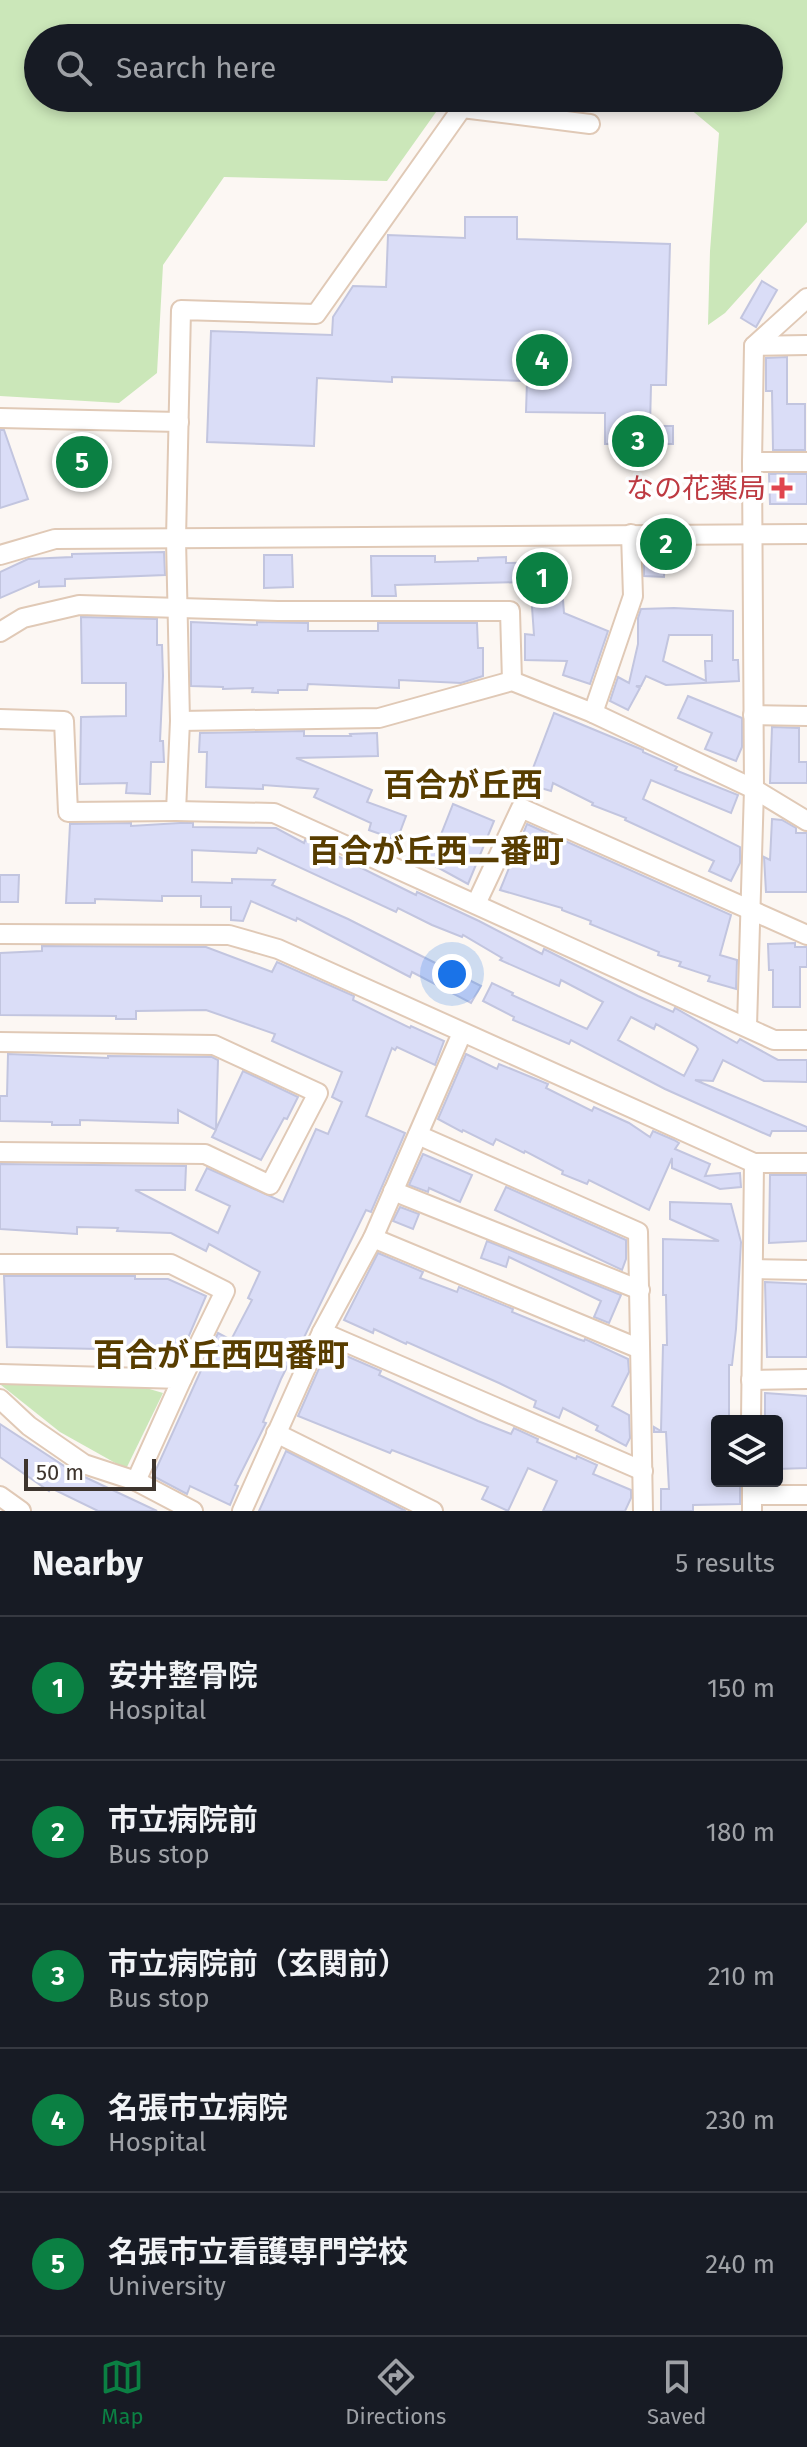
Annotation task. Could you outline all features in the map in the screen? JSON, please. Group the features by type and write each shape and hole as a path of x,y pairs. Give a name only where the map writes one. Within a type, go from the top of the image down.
{"street":[{"path":"176,811 180,721 176,539 181,310 316,314 459,112"},
{"path":"494,112 590,124"},
{"path":"747,1026 754,789 754,346 807,298"},
{"path":"754,346 807,345"},
{"path":"0,418 179,422"},
{"path":"752,462 807,462"},
{"path":"593,713 633,596 631,534"},
{"path":"0,555 55,539 807,534"},
{"path":"0,632 23,618 79,605 278,611 510,611 512,681"},
{"path":"180,721 379,718 512,681 593,713 754,789 807,821"},
{"path":"753,715 807,716"},
{"path":"0,719 64,721 68,812 274,813 774,1040 807,1040"},
{"path":"476,904 521,808 807,935"},
{"path":"0,934 229,935 278,949 754,1163 807,1163"},
{"path":"242,1511 322,1332 373,1238 462,1033"},
{"path":"0,1042 214,1045 318,1093 270,1185 205,1154 0,1152"},
{"path":"418,1135 638,1232 643,1511"},
{"path":"751,1415 754,1163"},
{"path":"393,1191 640,1290"},
{"path":"373,1238 640,1349"},
{"path":"0,1264 171,1264 225,1291 136,1481"},
{"path":"753,1269 807,1270"},
{"path":"322,1332 643,1471"},
{"path":"0,1374 182,1379"},
{"path":"751,1380 807,1379"},
{"path":"0,1399 29,1426 84,1464 136,1481 193,1511"},
{"path":"276,1433 433,1511"},
{"path":"752,1496 807,1495"},
{"path":"0,1496 21,1511"}],"green space":[{"path":"0,0 807,0 807,222 725,313 708,325 719,133 694,112 783,112 783,24 24,24 24,112 436,112 387,181 224,177 163,265 157,373 119,403 0,396"},
{"path":"1,1385 136,1385 163,1393 126,1469 60,1432"}],"building":[{"path":"465,217 517,217 517,239 670,244 666,385 651,385 650,426 673,426 673,444 605,444 605,413 526,412 527,381 392,377 392,382 317,378 314,446 207,442 211,331 332,335 333,317 353,286 386,287 388,235 465,238"},
{"path":"762,281 777,290 756,327 741,318"},
{"path":"787,357 787,404 805,404 805,450 773,450 772,391 766,391 766,358"},
{"path":"0,430 4,430 28,499 0,508"},
{"name":"なの花薬局","path":"769,474 807,474 807,504 770,504"},
{"path":"164,552 165,575 65,579 65,586 39,587 39,581 0,598 0,572 28,559 72,557 72,554"},
{"path":"644,552 665,553 664,577 644,576"},
{"path":"264,555 292,555 293,587 264,588"},
{"path":"371,556 435,556 435,562 506,557 506,563 557,562 557,601 563,600 564,613 608,631 590,684 563,675 567,661 525,660 525,634 534,635 531,593 526,593 526,582 395,585 396,596 372,596"},
{"path":"641,609 733,611 733,660 738,660 739,681 666,685 646,676 641,686 636,686 640,688 628,710 610,701 618,677 629,683 638,644","holes":["669,635 712,635 712,661 705,661 706,681 663,661"]},
{"path":"81,617 157,619 157,645 162,645 160,741 163,741 164,762 151,762 150,794 126,793 127,783 80,784 81,717 126,716 126,683 82,683"},
{"path":"191,622 257,625 257,622 308,623 308,631 378,631 378,623 477,623 478,648 483,648 483,676 461,683 399,680 399,688 308,684 307,690 278,690 278,693 252,692 253,688 191,686"},
{"path":"688,696 742,718 742,747 736,761 705,749 712,733 678,718"},
{"path":"554,713 643,750 677,767 675,770 738,795 731,813 651,780 643,799 740,847 740,863 731,881 709,871 714,861 592,805 553,783 551,791 527,784"},
{"path":"772,727 799,728 799,762 807,762 807,783 770,783"},
{"path":"304,731 304,736 377,733 378,756 296,758 372,790 367,802 406,816 397,840 369,830 371,823 314,797 318,789 263,785 263,789 206,787 207,752 199,752 200,733"},
{"path":"453,804 494,821 468,884 426,861 438,842"},
{"path":"772,819 782,820 796,828 796,833 807,833 807,892 766,892 764,857 770,860"},
{"path":"131,823 131,826 193,823 193,827 276,828 304,843 305,840 416,895 417,892 479,921 542,954 544,949 673,1012 675,1008 737,1043 740,1039 778,1060 807,1060 807,1082 764,1081 723,1060 713,1081 695,1080 807,1127 807,1131 772,1131 770,1136 665,1089 571,1040 569,1044 513,1020 514,1017 483,1001 492,983 587,1029 603,1002 561,980 559,986 500,960 502,958 463,935 432,925 398,908 396,912 258,848 256,853 192,850 192,882 275,880 272,885 348,919 481,986 471,1003 412,972 410,977 297,918 296,921 251,901 243,921 231,920 231,907 201,907 201,896 162,896 162,901 95,899 95,903 66,903 70,824","holes":["631,1017 654,1029 656,1024 698,1049 684,1076 618,1040"]},
{"path":"527,824 731,915 720,955 737,960 736,989 708,981 710,976 679,966 681,962 658,955 659,952 590,924 591,921 562,908 500,890"},
{"path":"0,875 19,875 18,902 0,902"},
{"path":"795,943 795,947 807,947 807,967 800,967 800,1007 773,1007 773,970 769,970 768,944"},
{"path":"42,946 206,947 272,972 277,962 354,996 353,1000 410,1028 444,1041 435,1065 397,1047 395,1050 392,1048 366,1116 405,1133 371,1212 366,1210 281,1379 263,1422 266,1423 235,1485 238,1486 230,1505 190,1486 187,1494 153,1476 218,1333 231,1340 252,1300 248,1298 260,1272 209,1244 206,1251 171,1233 77,1227 77,1234 0,1229 0,1164 186,1166 185,1190 135,1190 218,1233 230,1206 196,1190 207,1168 283,1202 316,1129 328,1134 342,1102 332,1097 342,1072 272,1041 275,1034 206,1010 136,1011 136,1019 116,1019 116,1016 0,1015 0,953 42,951"},
{"path":"8,1054 108,1058 212,1057 218,1060 216,1129 243,1071 298,1097 261,1160 212,1137 216,1130 178,1110 178,1123 80,1120 80,1125 52,1125 52,1122 0,1121 0,1096 7,1096"},
{"path":"466,1054 497,1069 499,1064 548,1084 546,1088 592,1111 594,1107 629,1123 650,1137 653,1131 674,1140 679,1143 675,1149 710,1164 705,1176 740,1173 741,1187 720,1189 672,1168 672,1158 649,1210 589,1180 587,1184 562,1174 563,1171 525,1151 496,1139 493,1145 462,1132 438,1119"},
{"path":"423,1154 472,1175 460,1202 429,1188 428,1192 409,1185"},
{"path":"770,1175 807,1175 807,1241 769,1243"},
{"path":"506,1187 626,1240 626,1259 622,1270 495,1210"},
{"path":"670,1202 731,1204 741,1242 736,1329 732,1365 729,1365 729,1415 711,1415 711,1487 740,1487 740,1504 693,1505 693,1511 661,1511 661,1489 669,1489 666,1432 654,1432 654,1427 661,1431 663,1345 667,1345 663,1239 719,1241 670,1219"},
{"path":"400,1207 419,1214 413,1229 393,1221"},
{"path":"487,1241 621,1295 609,1323 594,1317 601,1301 509,1257 506,1267 481,1258"},
{"path":"378,1253 423,1272 420,1278 457,1292 459,1287 628,1359 629,1372 612,1406 629,1415 630,1438 626,1446 596,1430 598,1426 563,1408 559,1418 534,1407 536,1401 499,1383 407,1342 374,1329 373,1333 344,1320"},
{"path":"4,1276 168,1279 206,1296 182,1352 167,1346 98,1346 98,1349 7,1347"},
{"path":"765,1282 807,1284 807,1357 767,1357"},
{"path":"328,1348 381,1371 379,1375 478,1421 511,1434 514,1428 538,1439 537,1442 597,1465 593,1474 631,1490 625,1511 543,1511 557,1481 528,1468 508,1511 482,1499 488,1487 392,1450 390,1453 298,1416"},
{"path":"765,1393 807,1396 807,1468 783,1469 783,1415 765,1415"},
{"path":"0,1424 72,1471 157,1511 98,1511 51,1488 49,1491 0,1457"},
{"path":"286,1451 406,1511 259,1511"}],"place":[{"name":"名張市立病院","path":"542,360"},
{"name":"市立病院前（玄関前）","path":"638,441"},
{"name":"名張市立看護専門学校","path":"82,462"},
{"name":"なの花薬局","path":"782,488"},
{"name":"市立病院前","path":"666,544"},
{"name":"安井整骨院","path":"542,578"}],"district":[{"name":"百合が丘西","path":"463,785"},
{"name":"百合が丘西二番町","path":"436,851"},
{"name":"百合が丘西四番町","path":"221,1355"}]}
